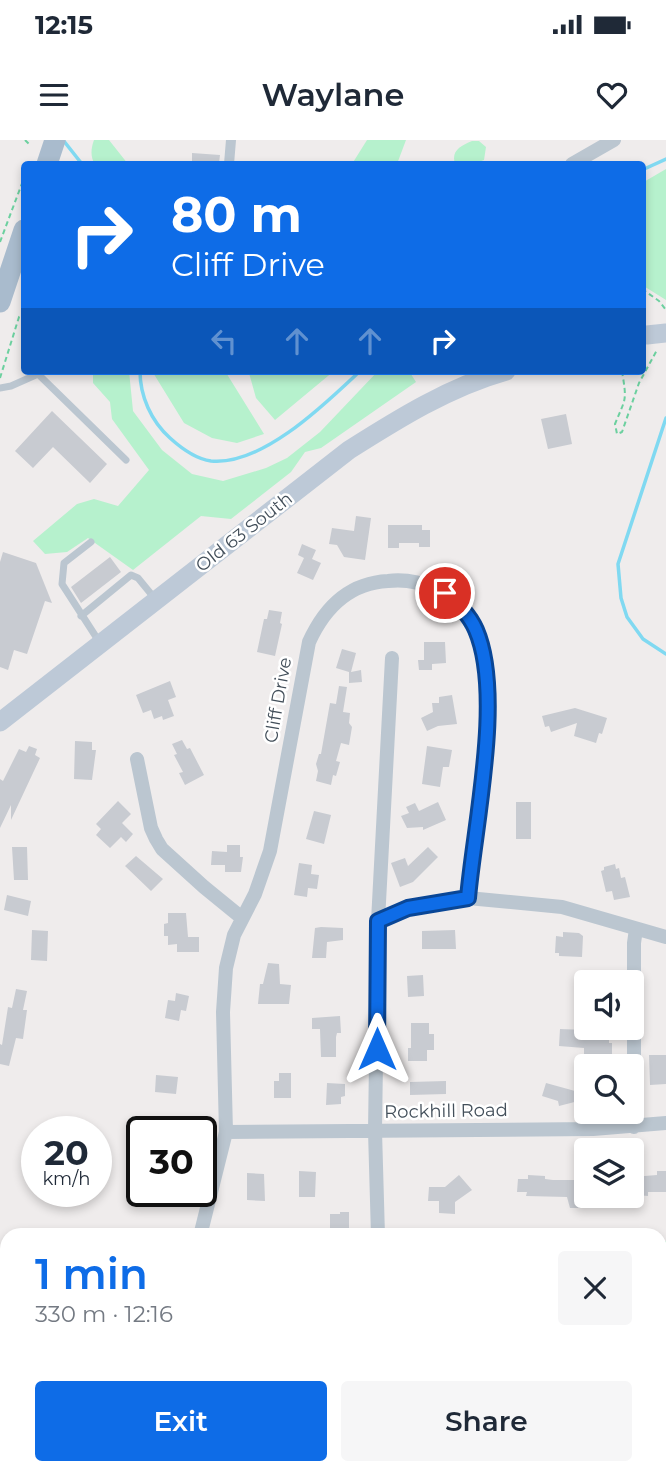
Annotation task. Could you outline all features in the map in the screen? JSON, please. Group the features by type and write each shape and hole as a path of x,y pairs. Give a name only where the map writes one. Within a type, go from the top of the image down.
{"main road":[{"path":"48,161 55,140"},
{"path":"0,302 21,239"},
{"name":"Old 63 South","path":"2,716 100,644 349,450 403,415 496,375"}],"street":[{"path":"229,161 231,140"},
{"path":"577,161 614,140"},
{"name":"Cliff Drive","path":"202,1228 226,1132 223,993 229,951 260,883 270,851 309,642 323,615 339,598 364,586 387,580 414,582 445,593 470,618 481,643 487,691 486,730 468,898"},
{"path":"378,1228 375,1131 378,921 392,658"},
{"path":"137,760 151,828 162,849 243,918"},
{"path":"378,921 408,908 468,898 562,907 666,937"},
{"path":"634,1127 636,929"},
{"name":"Rockhill Road","path":"226,1132 634,1127 666,1123"}],"lane":[{"path":"0,388 36,375"},
{"path":"39,375 126,460"},
{"path":"91,542 64,563 62,584 100,644"},
{"path":"81,616 131,575 138,578 156,600"}],"path":[{"path":"25,140 30,145"},
{"path":"0,242 21,186"},
{"path":"646,292 666,310"},
{"path":"0,378 21,315"},
{"path":"646,361 654,336"},
{"path":"623,375 626,397 625,406 615,425 617,433 622,432 626,424 642,375"}],"green space":[{"path":"94,140 109,140 126,161 94,161"},
{"path":"367,140 406,140 398,161 354,161"},
{"path":"479,141 486,147 484,160 455,161 457,149"},
{"path":"666,169 666,300 646,288 646,181"},
{"path":"93,375 129,375 133,411 162,450 192,474 223,481 266,468 287,458 320,432 374,375 412,375 416,382 321,448 305,452 291,472 231,519 201,516 133,570 88,538 67,552 45,554 33,541 77,504 94,499 118,506 149,470 112,419 110,402 93,383"},
{"path":"154,375 227,375 264,434 237,443 212,438 184,423"},
{"path":"250,375 329,375 275,420 256,398"}],"building":[{"path":"192,153 220,155 219,161 192,161"},
{"path":"52,411 107,464 90,483 53,447 33,468 15,451"},
{"path":"566,414 572,444 548,449 541,419"},
{"path":"356,516 371,518 365,560 344,557 337,545 329,544 332,528 354,531"},
{"path":"388,525 422,525 422,530 430,530 430,547 419,547 419,543 399,543 399,548 388,548"},
{"path":"302,544 316,550 312,559 321,563 313,580 297,573 304,558 298,555"},
{"path":"3,552 36,563 52,603 45,601 27,654 14,650 8,670 0,667 0,562"},
{"path":"110,557 121,572 81,603 71,587"},
{"path":"269,610 282,612 275,656 257,652 264,619 267,619"},
{"path":"424,642 445,642 446,663 432,664 432,670 419,670 418,660 424,660"},
{"path":"342,649 356,653 351,672 361,670 362,682 349,683 349,672 336,668"},
{"path":"170,681 176,697 168,700 174,716 163,720 162,716 154,719 151,710 143,713 136,695"},
{"path":"339,686 347,687 343,712 350,713 349,723 352,727 349,745 341,743 336,761 340,762 331,785 316,781 316,764 321,754 330,703 336,704"},
{"path":"452,695 457,724 438,726 427,731 421,718 433,712 432,703 439,703 439,697"},
{"path":"575,708 607,718 596,743 574,736 577,723 551,732 549,726 545,727 542,716"},
{"path":"182,740 187,749 190,748 204,775 185,785 172,744"},
{"path":"75,741 92,742 92,750 96,750 92,780 74,779"},
{"path":"29,746 37,749 35,755 40,758 11,820 11,805 0,828 0,779 3,781 19,749 26,752"},
{"path":"427,746 452,750 449,767 443,767 440,787 422,784"},
{"path":"118,801 131,814 122,823 133,834 126,842 121,837 110,848 96,835 101,829 96,824"},
{"path":"438,802 446,820 423,830 423,827 407,828 401,816 409,813 406,807 415,803 419,811"},
{"path":"516,802 531,802 531,839 516,839"},
{"path":"314,811 331,815 324,844 306,839"},
{"path":"227,845 240,845 240,857 243,857 241,872 225,872 225,865 211,865 212,851 227,852"},
{"path":"12,847 27,847 28,880 14,880"},
{"path":"428,847 438,857 413,882 400,887 391,863 405,858 408,866"},
{"path":"136,856 163,879 151,891 125,866"},
{"path":"299,863 312,865 311,874 319,875 317,889 308,888 307,897 294,895"},
{"path":"615,864 616,869 619,868 621,878 625,877 630,897 614,900 612,891 606,892 601,871 604,867"},
{"path":"7,895 31,901 28,916 4,910"},
{"path":"168,913 186,913 188,937 199,937 199,952 177,952 177,944 168,945 168,936 164,936 164,924 168,923"},
{"path":"315,928 343,928 343,940 327,942 326,958 312,958"},
{"path":"32,930 48,931 47,961 31,960"},
{"path":"455,930 456,949 422,949 422,931"},
{"path":"563,932 579,933 583,936 582,957 559,956 559,953 555,953 556,936 563,937"},
{"path":"268,963 279,964 280,984 291,985 289,1004 258,1004 260,984 263,984"},
{"path":"423,975 424,996 408,997 407,976"},
{"path":"16,989 27,991 23,1010 27,1010 23,1039 16,1038 9,1066 0,1064 0,1044 2,1045 8,1007 12,1008"},
{"path":"176,993 189,996 186,1011 181,1010 179,1021 165,1018 168,1000 175,1001"},
{"path":"340,1016 341,1033 337,1033 336,1037 336,1057 321,1057 320,1029 312,1029 312,1018"},
{"path":"411,1023 429,1023 429,1034 434,1034 434,1050 427,1050 427,1061 408,1061"},
{"path":"560,1029 574,1030 574,1040 609,1040 609,1043 612,1043 612,1054 584,1054 584,1048 559,1046"},
{"path":"649,1055 666,1055 666,1084 650,1085"},
{"path":"279,1073 291,1073 291,1098 274,1098 274,1081 279,1081"},
{"path":"156,1075 178,1077 176,1094 155,1092"},
{"path":"446,1081 446,1094 410,1095 410,1082"},
{"path":"327,1083 345,1084 345,1096 341,1097 341,1104 326,1105"},
{"path":"546,1083 574,1091 574,1102 559,1106 558,1101 542,1096"},
{"path":"299,1171 316,1172 315,1197 299,1197"},
{"path":"657,1171 666,1171 666,1192 648,1192 648,1196 644,1196 644,1176 657,1175"},
{"path":"247,1173 264,1174 265,1201 247,1200"},
{"path":"459,1175 472,1190 455,1202 455,1214 439,1213 439,1201 428,1201 429,1187 445,1187"},
{"path":"528,1175 545,1176 545,1179 553,1180 574,1180 574,1208 570,1208 567,1197 526,1196 527,1192 517,1192 518,1179 528,1179"},
{"path":"349,1212 349,1228 330,1228 330,1214"}],"waterway":[{"path":"63,140 80,161"},
{"path":"646,168 666,159"},
{"path":"140,375 144,399 157,424 184,449 211,461 231,460 251,454 271,443 311,415 356,375"},
{"path":"666,418 618,564 621,598 627,617 643,639 666,654"}],"route":[{"path":"377,1049 378,921 408,908 468,898 484,758 487,691 484,659 476,630 462,608 445,593"}]}
